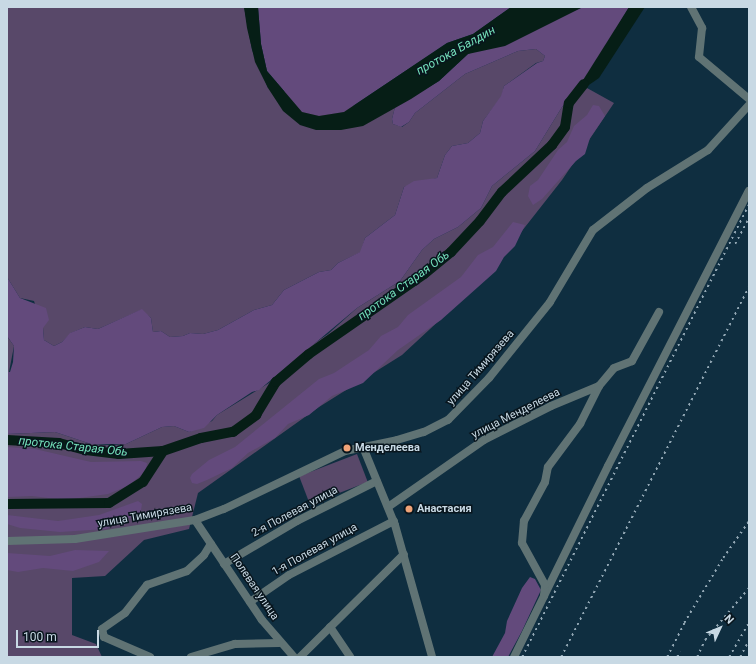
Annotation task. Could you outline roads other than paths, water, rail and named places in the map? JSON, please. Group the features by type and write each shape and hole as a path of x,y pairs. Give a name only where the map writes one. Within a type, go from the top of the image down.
{"street":[{"path":"691,7 702,28 699,57 749,99"},
{"name":"улица Тимирязева","path":"7,541 75,539 194,520 345,450 424,432 448,420 461,410 501,364 550,302 593,230 647,188 708,150 749,105"},
{"path":"514,657 608,466 749,191"},
{"name":"улица Менделеева","path":"544,596 545,585 522,543 524,521 545,482 548,467 580,424 599,386 614,368 632,361 659,312"},
{"name":"улица Менделеева","path":"388,507 484,440 551,406 599,386"},
{"path":"363,447 394,521 432,657"},
{"name":"2-я Полевая улица","path":"224,564 297,522 377,481"},
{"name":"Полевая улица","path":"194,520 279,642 294,657"},
{"name":"1-я Полевая улица","path":"250,602 288,574 394,521"},
{"path":"150,657 104,637 102,629 125,613 147,585 187,571 200,559 211,544"},
{"path":"300,657 404,554"},
{"path":"330,627 350,657"},
{"path":"191,657 235,644 279,642"}],"water":[{"name":"протока Балдин","path":"244,7 258,7 261,44 267,71 302,112 319,116 344,112 447,43 473,34 511,7 583,7 505,46 468,54 439,81 411,99 363,126 341,130 316,130 300,125 283,111 268,88 255,62"},
{"path":"629,7 645,7 599,78 573,96"}],"waterway":[{"name":"протока Старая Обь","path":"7,440 59,443 86,450 119,454 163,451 201,438 233,432 256,415 276,382 309,354 424,274 451,252 480,221 502,192 552,145 565,127 569,103 584,84"},
{"name":"протока Старая Обь","path":"7,504 109,503 143,482 163,451"}],"railway":[{"path":"522,657 749,204"},
{"path":"735,244 749,218"},
{"path":"561,657 749,286"},
{"path":"667,657 684,623 723,558 749,521"},
{"path":"697,657 705,640 749,588"},
{"path":"729,657 749,623"},
{"path":"740,657 749,640"},
{"path":"677,657 680,652"}],"place":[{"name":"Менделеева","path":"347,448"},
{"name":"Анастасия","path":"409,509"}]}
